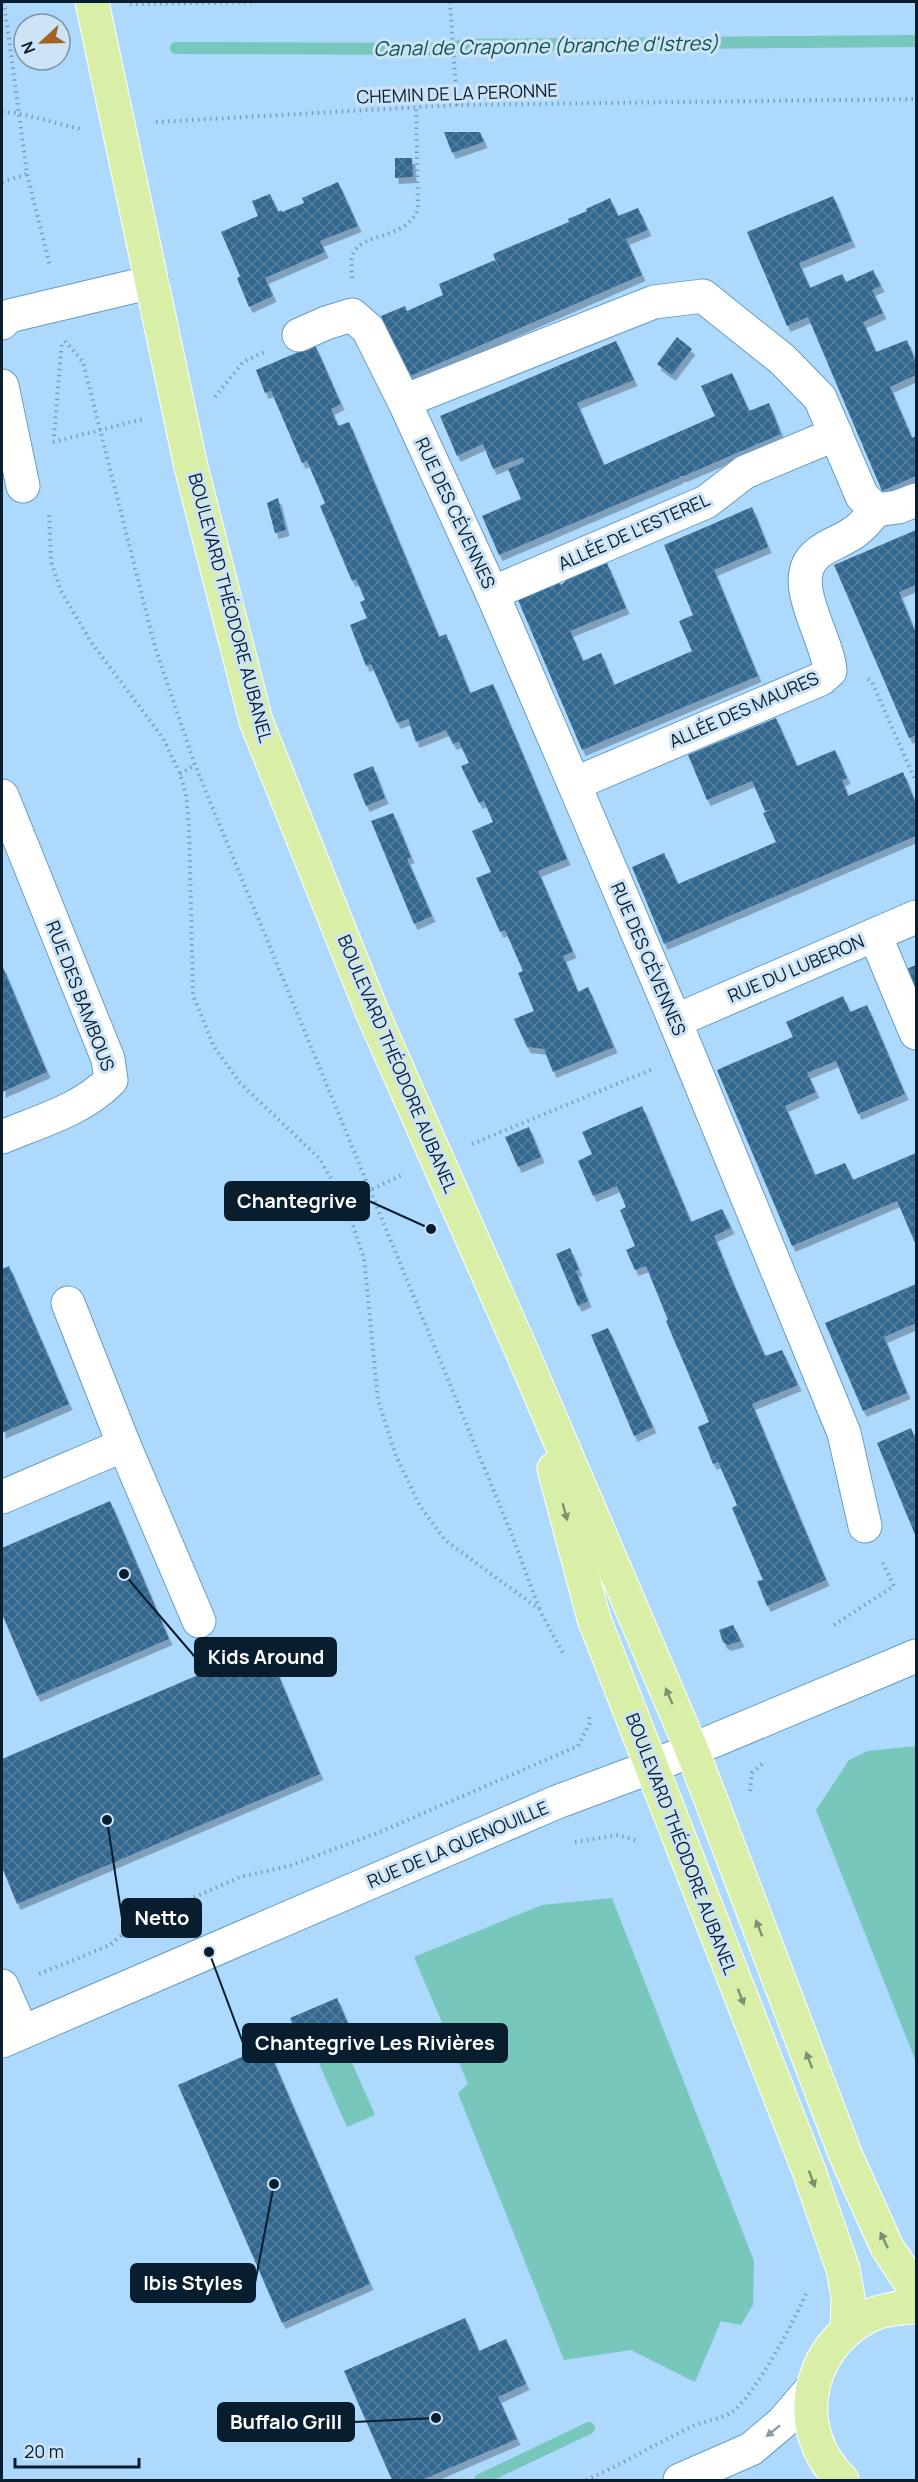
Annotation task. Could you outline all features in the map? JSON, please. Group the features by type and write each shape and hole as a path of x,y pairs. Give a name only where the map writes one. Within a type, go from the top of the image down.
{"main road":[{"name":"BOULEVARD THÉODORE AUBANEL","path":"107,3 119,124 194,478 256,721 373,1014 523,1354 692,1750 846,2156 887,2247 916,2288"},
{"name":"BOULEVARD THÉODORE AUBANEL","path":"523,1354 594,1619 809,2171 843,2269 848,2296 847,2330"},
{"path":"842,2481 832,2471 818,2448 811,2422 812,2388 824,2356 847,2330 869,2316 894,2308 916,2307"}],"street":[{"path":"2,323 9,316 152,282"},
{"path":"404,401 654,303 703,296 783,360 820,398 862,496 876,510 898,507 916,500"},
{"path":"299,335 352,315"},
{"name":"RUE DES CÉVENNES","path":"352,315 368,329 404,401 492,593 675,1022 844,1433 865,1526"},
{"path":"2,386 23,486"},
{"name":"ALLÉE DE L'ESTEREL","path":"492,593 705,502 745,472 836,434"},
{"name":"ALLÉE DES MAURES","path":"574,784 821,679 830,671 829,659 805,590 804,571 816,554 855,532 876,510"},
{"name":"RUE DES BAMBOUS","path":"2,796 108,1059 111,1080 100,1091 78,1106 2,1137"},
{"name":"RUE DU LUBERON","path":"675,1022 916,917"},
{"path":"875,935 916,1033"},
{"path":"68,1304 124,1445 199,1621"},
{"path":"2,1497 124,1445"},
{"name":"RUE DE LA QUENOUILLE","path":"12,2037 557,1802 651,1767 916,1656"},
{"path":"2,1986 12,2037"},
{"path":"680,2481 751,2449 783,2422 812,2388"}],"path":[{"path":"4,2 27,174 52,274"},
{"path":"107,3 256,2"},
{"path":"450,2 457,105"},
{"name":"CHEMIN DE LA PERONNE","path":"2,112 18,113 86,130 119,124 457,105 916,99"},
{"path":"352,315 352,255 359,246 414,220 418,209 416,108"},
{"path":"2,182 27,174"},
{"path":"53,442 212,401 243,362 299,335"},
{"path":"53,453 62,337 83,362 155,646 195,765 508,1524 539,1609 566,1659"},
{"path":"49,508 48,530 51,562 61,591 91,642 163,738 180,774 186,795 189,826 193,995 214,1047 240,1083 319,1158 345,1202 364,1258 378,1400 396,1456 420,1506 446,1540 539,1609"},
{"path":"830,671 857,672 872,682 916,782"},
{"path":"180,774 195,765"},
{"path":"345,1202 436,1158 688,1054"},
{"path":"834,1625 894,1586 865,1526"},
{"path":"36,1976 110,1945 136,1923 240,1877 289,1866 380,1832 578,1746 590,1723 587,1712"},
{"path":"750,1794 752,1773 765,1761"},
{"path":"575,1842 618,1835 636,1839 641,1845"},
{"path":"586,2481 622,2465 693,2426 731,2412 748,2396 800,2309 808,2290"}],"shaded area":[{"path":"916,1746 916,2062 816,1810 849,1760 868,1751"},
{"path":"612,1898 754,2261 753,2305 741,2325 721,2321 695,2382 631,2350 564,2360 458,2093 468,2084 414,1957 542,1905"},
{"path":"345,2047 375,2115 347,2127 317,2059"}],"building":[{"path":"444,132 480,132 484,142 452,153"},
{"path":"395,158 412,158 413,177 395,178"},
{"path":"338,182 358,226 320,241 325,252 265,278 273,296 249,307 237,278 240,276 221,232 258,216 252,201 270,194 278,212 281,210 282,212 304,203 302,198"},
{"path":"833,196 852,241 799,263 810,288 842,274 846,282 873,270 881,286 872,290 883,313 863,322 876,352 907,340 916,363 916,375 890,387 912,438 916,436 916,476 882,491 808,317 787,326 747,232"},
{"path":"610,198 618,216 638,208 648,230 626,239 642,275 408,377 381,316 405,306 407,311 443,295 439,284 495,260 503,278 493,254 569,222 568,219"},
{"path":"677,337 692,349 672,375 657,364"},
{"path":"616,341 634,380 577,403 604,465 715,416 701,386 732,373 749,411 769,403 781,434 499,555 482,516 521,499 508,469 524,462 523,457 493,469 483,444 457,456 440,416"},
{"path":"315,345 341,404 331,409 338,426 349,422 439,637 446,634 470,693 493,684 567,859 538,871 573,952 563,956 578,992 588,987 614,1047 553,1072 544,1049 527,1047 514,1019 534,1011 518,973 523,971 505,930 500,932 476,878 491,872 472,831 493,822 484,801 479,803 461,766 469,763 459,742 453,744 446,730 416,742 408,719 397,723 371,664 366,666 350,625 367,618 360,602 365,600 356,579 352,581 320,506 325,503 307,461 302,463 271,391 265,393 256,370"},
{"path":"278,498 286,530 275,533 267,503"},
{"path":"752,507 768,547 714,570 758,676 582,750 518,600 559,582 561,585 568,579 607,563 626,608 570,631 583,661 601,653 614,685 692,651 679,621 693,615 664,545"},
{"path":"916,530 916,585 899,592 916,634 916,735 909,738 834,565"},
{"path":"776,718 797,766 835,750 847,778 842,780 848,796 903,772 916,804 916,836 664,944 632,867 664,853 678,884 776,842 763,813 775,808 765,811 752,781 707,800 688,755"},
{"path":"373,766 385,798 366,806 353,774"},
{"path":"393,813 411,857 407,859 432,916 414,924 371,821"},
{"path":"2,965 47,1072 2,1092"},
{"path":"916,965 916,993 906,969"},
{"path":"843,996 850,1012 867,1005 905,1094 858,1114 836,1061 807,1073 816,1092 785,1106 815,1175 845,1163 853,1180 916,1153 916,1245 897,1201 792,1246 717,1070 793,1037 786,1022"},
{"path":"642,1106 691,1222 722,1209 731,1228 714,1236 730,1276 765,1356 782,1350 798,1385 752,1404 826,1580 767,1606 757,1581 763,1580 732,1508 737,1505 718,1462 713,1464 698,1427 709,1422 666,1321 668,1320 646,1266 635,1270 626,1250 635,1246 620,1210 626,1207 617,1186 593,1196 578,1161 592,1154 582,1132"},
{"path":"529,1127 541,1157 518,1167 505,1137"},
{"path":"570,1248 588,1301 578,1306 556,1254"},
{"path":"9,1266 69,1404 2,1433 2,1269"},
{"path":"916,1284 916,1323 884,1337 907,1393 863,1411 825,1323"},
{"path":"608,1328 653,1427 634,1436 591,1335"},
{"path":"911,1428 916,1440 916,1537 877,1443"},
{"path":"110,1501 169,1639 37,1696 2,1614 2,1548"},
{"path":"733,1625 741,1641 728,1645 723,1642 719,1630"},
{"path":"266,1646 320,1774 17,1904 2,1867 2,1759"},
{"path":"337,1998 349,2026 334,2033 329,2023 307,2032 312,2041 302,2046 290,2018"},
{"path":"267,2046 370,2284 282,2323 178,2085"},
{"path":"465,2318 479,2351 506,2339 526,2384 498,2397 517,2439 422,2480 392,2480 344,2371"}],"waterway":[{"name":"Canal de Craponne (branche d'Istres)","path":"176,48 441,49 466,45 916,41"},
{"path":"480,2480 589,2428"}],"place":[{"name":"Chantegrive","path":"431,1229"},
{"name":"Kids Around","path":"124,1574"},
{"name":"Netto","path":"107,1820"},
{"name":"Chantegrive Les Rivières","path":"209,1952"},
{"name":"Ibis Styles","path":"274,2184"},
{"name":"Buffalo Grill","path":"436,2418"}]}
